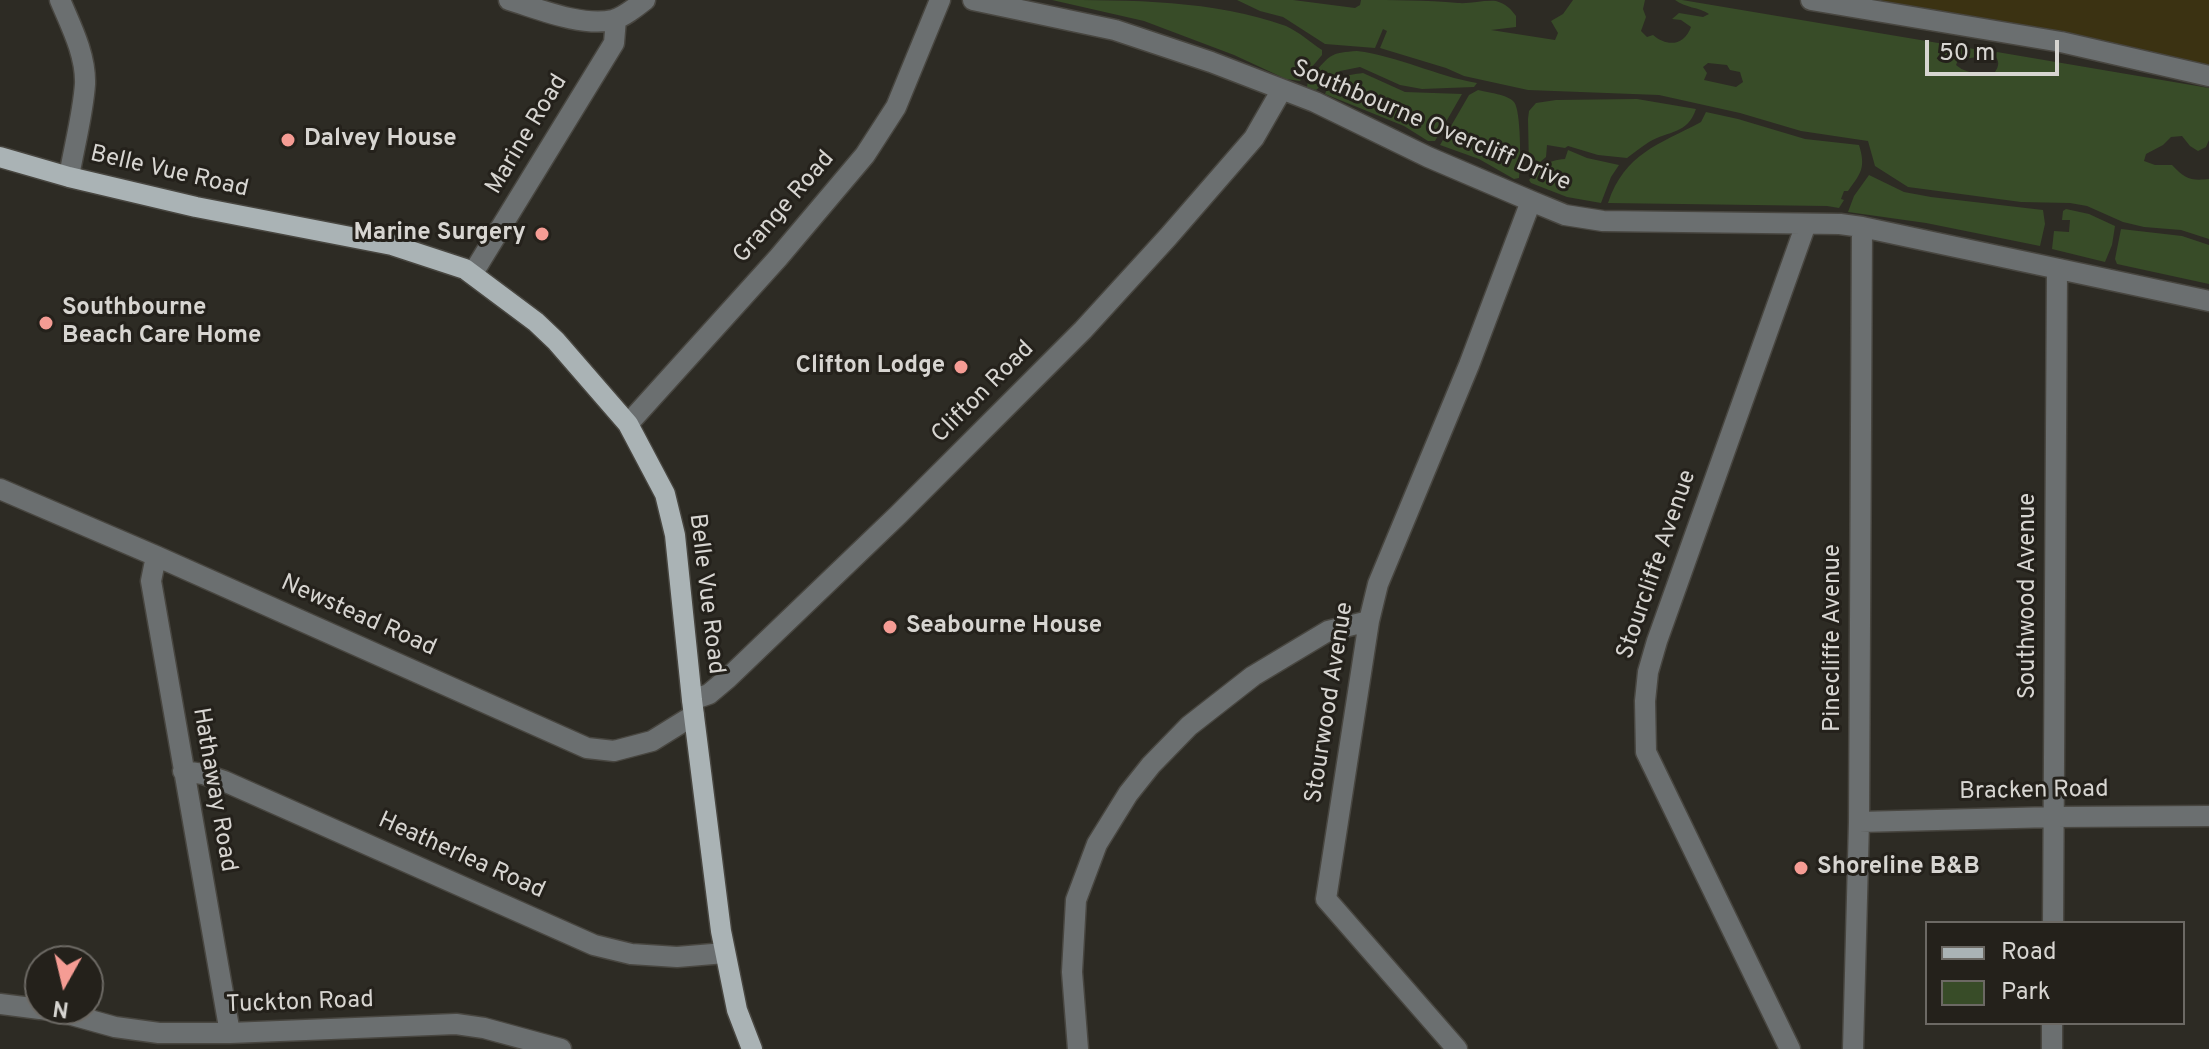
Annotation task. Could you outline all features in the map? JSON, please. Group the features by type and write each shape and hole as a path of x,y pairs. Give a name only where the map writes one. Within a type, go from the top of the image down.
{"main road":[{"name":"Belle Vue Road","path":"0,157 196,207 392,245 473,273 556,341 628,424 665,494 675,535 693,708 725,953 737,1010 751,1048"}],"street":[{"path":"60,0 78,44 85,82 69,177"},
{"path":"509,0 593,22 616,19 645,0"},
{"name":"Grange Road","path":"628,424 778,258 865,155 896,107 940,0"},
{"name":"Southbourne Overcliff Drive","path":"973,0 1115,30 1211,62 1315,102 1428,157 1565,215 1603,221 1840,224 2209,301"},
{"path":"1811,0 2061,42 2209,76"},
{"name":"Marine Road","path":"473,273 614,43 616,19"},
{"name":"Clifton Road","path":"693,708 909,505 1083,330 1254,138 1281,91"},
{"name":"Stourwood Avenue","path":"1457,1049 1326,899 1369,621 1378,584 1469,365 1531,201"},
{"name":"Stourcliffe Avenue","path":"1790,1049 1646,752 1645,701 1648,672 1657,641 1806,224"},
{"name":"Pinecliffe Avenue","path":"1853,1049 1859,822 1862,227"},
{"name":"Southwood Avenue","path":"2053,921 2057,269"},
{"name":"Newstead Road","path":"0,489 587,748 614,751 652,741 693,708"},
{"name":"Hathaway Road","path":"156,556 151,581 230,1033"},
{"path":"1078,1049 1072,972 1076,900 1097,844 1128,794 1189,726 1253,676 1328,631 1369,621"},
{"name":"Heatherlea Road","path":"183,771 224,781 594,945 631,954 677,957 725,953"},
{"name":"Bracken Road","path":"1859,822 2209,816"},
{"name":"Tuckton Road","path":"0,1004 24,1007"},
{"name":"Tuckton Road","path":"104,1024 159,1033 456,1024 484,1028 561,1049"},
{"path":"2052,1025 2052,1049"},
{"path":"357,1028 357,1049"}],"green space":[{"path":"1052,0 1142,1 1230,11 1286,26 1322,50 1322,55 1300,81 1286,79 1234,55 1144,21"},
{"path":"1237,0 1293,0 1355,8 1361,0 1496,1 1516,16 1516,27 1491,30 1555,40 1558,33 1551,21 1563,14 1573,0 1645,0 1643,9 1646,17 1641,31 1647,37 1653,35 1675,43 1684,38 1691,27 1681,20 1672,19 1679,13 1703,17 1709,14 1675,0 1682,0 1980,50 1984,52 1983,56 1958,60 1956,65 1974,73 1995,72 1998,64 1994,55 1997,52 2209,88 2209,140 2206,147 2198,151 2182,136 2171,137 2146,154 2144,161 2155,165 2172,165 2189,178 2209,179 2209,239 2181,230 2123,222 2087,206 2070,203 2021,202 1908,187 1875,166 1868,141 1801,131 1740,113 1659,95 1528,90 1464,76 1380,48 1387,31 1383,29 1375,48 1325,44 1283,17","holes":["1708,63 1727,65 1730,70 1740,72 1743,82 1736,87 1704,80 1707,73 1703,67"]},
{"path":"1357,51 1477,83 1474,87 1422,89 1400,85 1360,67 1340,71 1316,90 1307,87 1308,81 1318,84 1324,78 1315,72 1329,58"},
{"path":"1363,73 1405,92 1462,94 1435,141 1428,141 1404,126 1325,94 1336,80"},
{"path":"1478,90 1502,95 1514,102 1519,126 1519,178 1514,179 1479,159 1440,145 1469,95"},
{"path":"1637,99 1696,109 1682,128 1649,142 1627,158 1547,145 1546,157 1529,168 1528,119 1529,111 1536,103"},
{"path":"1706,112 1805,139 1859,145 1861,170 1848,191 1844,191 1841,199 1844,200 1839,208 1608,203 1615,186 1634,161 1701,122"},
{"path":"1568,150 1619,165 1601,203 1567,197 1529,180 1544,165 1565,159"},
{"path":"1869,175 1904,192 2043,210 2045,224 2040,246 1926,223 1848,212 1854,196"},
{"path":"2066,209 2089,214 2115,226 2105,262 2052,249 2054,231 2069,232 2070,220 2062,220"},
{"path":"2121,229 2182,236 2209,245 2209,284 2117,264 2115,259"}],"sand":[{"path":"1848,0 2209,0 2209,68 2095,39"}],"place":[{"name":"Dalvey House","path":"288,140"},
{"name":"Marine Surgery","path":"542,234"},
{"name":"Southbourne Beach Care Home","path":"46,323"},
{"name":"Clifton Lodge","path":"961,367"},
{"name":"Seabourne House","path":"890,627"},
{"name":"Shoreline B&B","path":"1801,868"}]}
